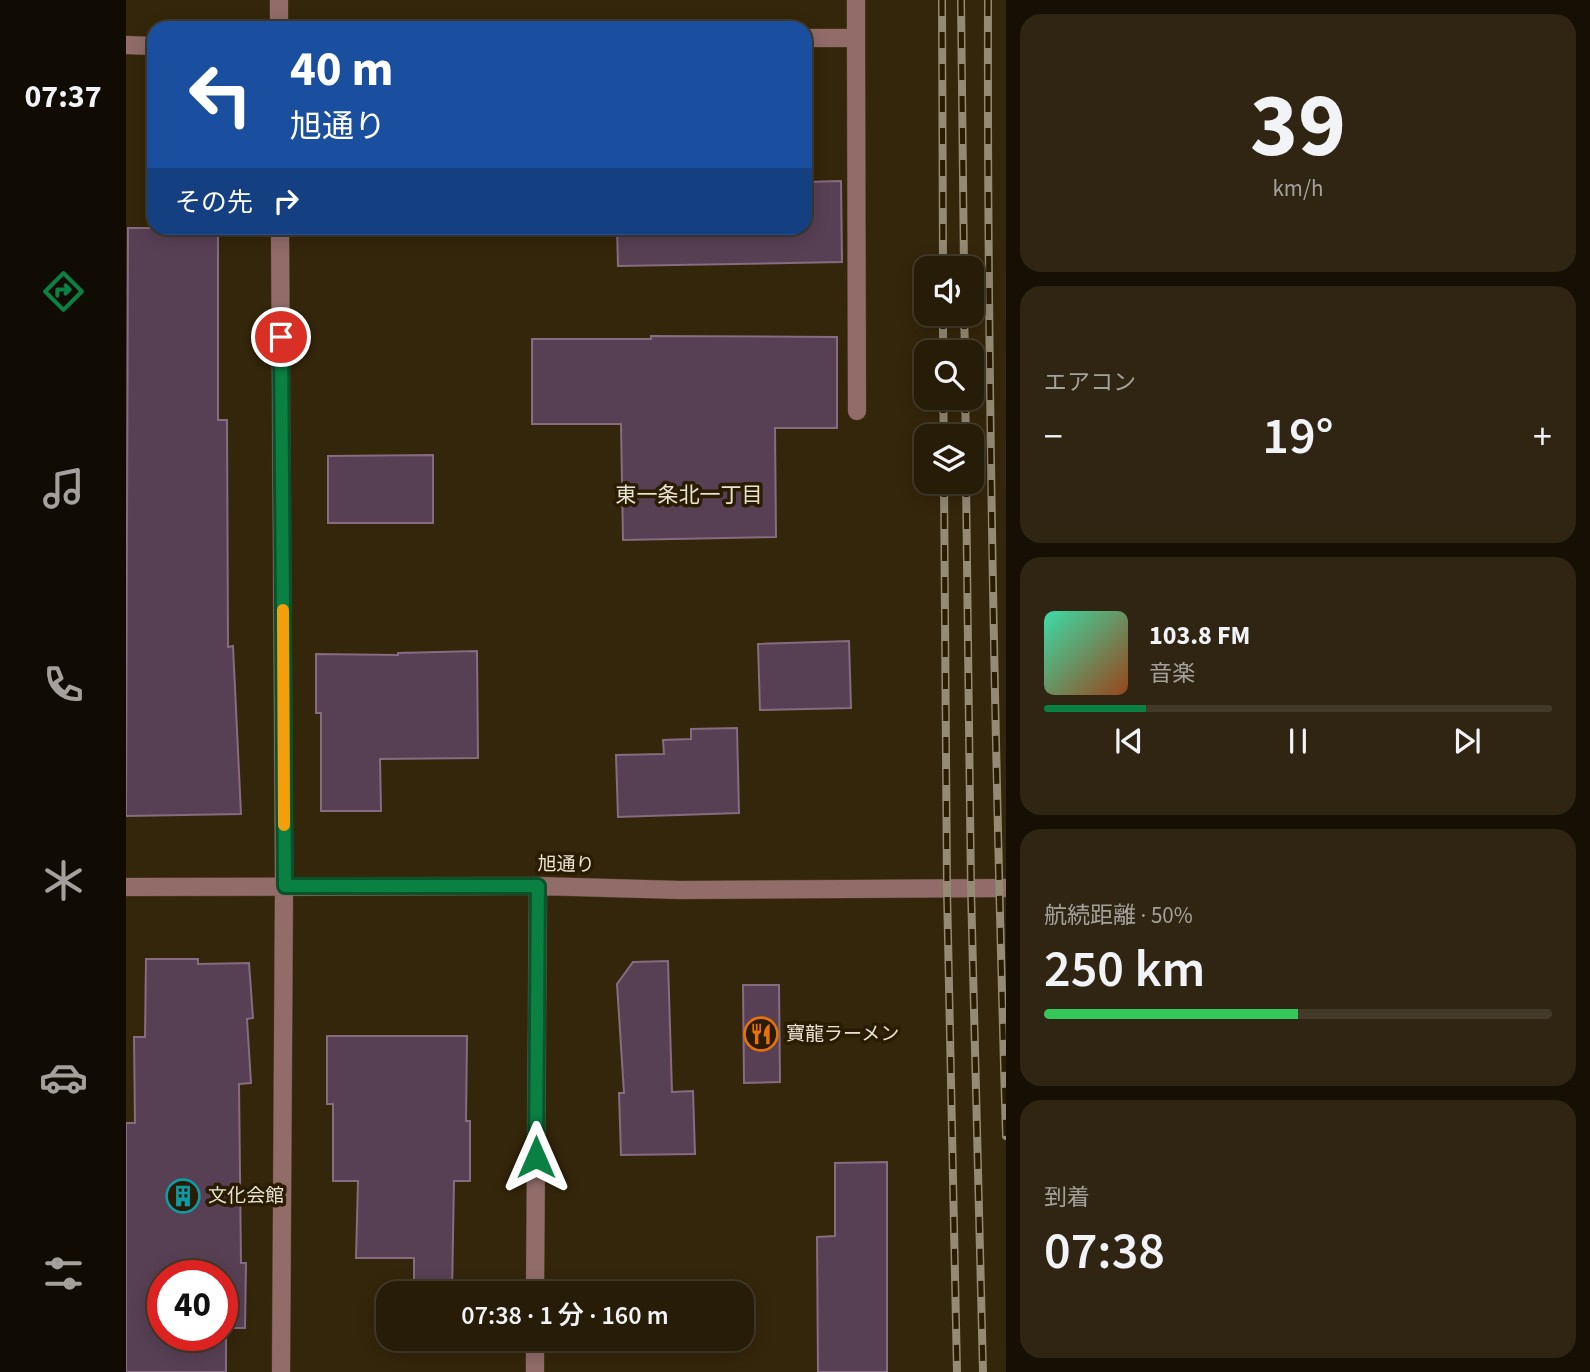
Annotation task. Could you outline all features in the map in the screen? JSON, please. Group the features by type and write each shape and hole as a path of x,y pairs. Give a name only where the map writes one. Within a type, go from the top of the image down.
{"street":[{"path":"279,0 279,21"},
{"path":"856,0 857,411"},
{"path":"812,38 856,38"},
{"path":"126,46 147,46"},
{"path":"280,235 285,886 281,1372"},
{"path":"535,1281 538,886"},
{"name":"旭通り","path":"126,887 538,886 680,890 1006,888"},
{"path":"535,1351 535,1372"}],"building":[{"path":"841,181 842,262 618,266 617,235 812,235 812,182"},
{"path":"128,228 147,228 147,235 218,235 218,420 227,420 228,647 233,646 241,814 126,816"},
{"path":"651,336 837,337 837,428 775,428 776,537 623,540 621,424 532,424 532,339 651,339"},
{"path":"433,455 433,523 328,523 328,456"},
{"path":"849,641 851,708 760,710 758,644"},
{"path":"477,651 478,758 380,759 381,811 321,811 321,713 316,713 316,654 398,655"},
{"path":"737,728 739,813 618,817 616,755 664,754 663,740 691,739 691,729"},
{"path":"146,959 198,959 198,964 249,963 253,1018 247,1019 251,1083 239,1084 241,1263 246,1263 245,1328 238,1328 238,1260 147,1260 147,1351 226,1351 226,1372 126,1372 126,1123 135,1123 134,1037 145,1037"},
{"path":"668,961 672,1092 693,1091 695,1154 621,1155 619,1093 624,1093 617,984 633,962"},
{"name":"寶龍ラーメン","path":"743,985 779,985 780,1082 744,1083"},
{"path":"327,1036 467,1036 466,1121 470,1121 470,1181 454,1181 452,1281 414,1281 414,1258 356,1258 358,1181 333,1181 333,1104 327,1104"},
{"path":"887,1162 887,1372 818,1372 817,1237 835,1236 835,1163"}],"railway":[{"path":"942,0 943,256"},
{"path":"961,0 964,256"},
{"path":"988,0 992,568 1006,1136"},
{"path":"943,326 943,340"},
{"path":"964,326 965,340"},
{"path":"943,410 944,424"},
{"path":"965,410 966,424"},
{"path":"944,494 947,889 957,1372"},
{"path":"966,494 971,888 983,1372"}],"slow traffic":[{"path":"283,610 284,825"}],"place":[{"name":"寶龍ラーメン","path":"761,1034"},
{"name":"文化会館","path":"183,1196"}],"district":[{"name":"東一条北一丁目","path":"689,495"}],"route":[{"path":"281,337 285,886 538,886 536,1157"}]}
